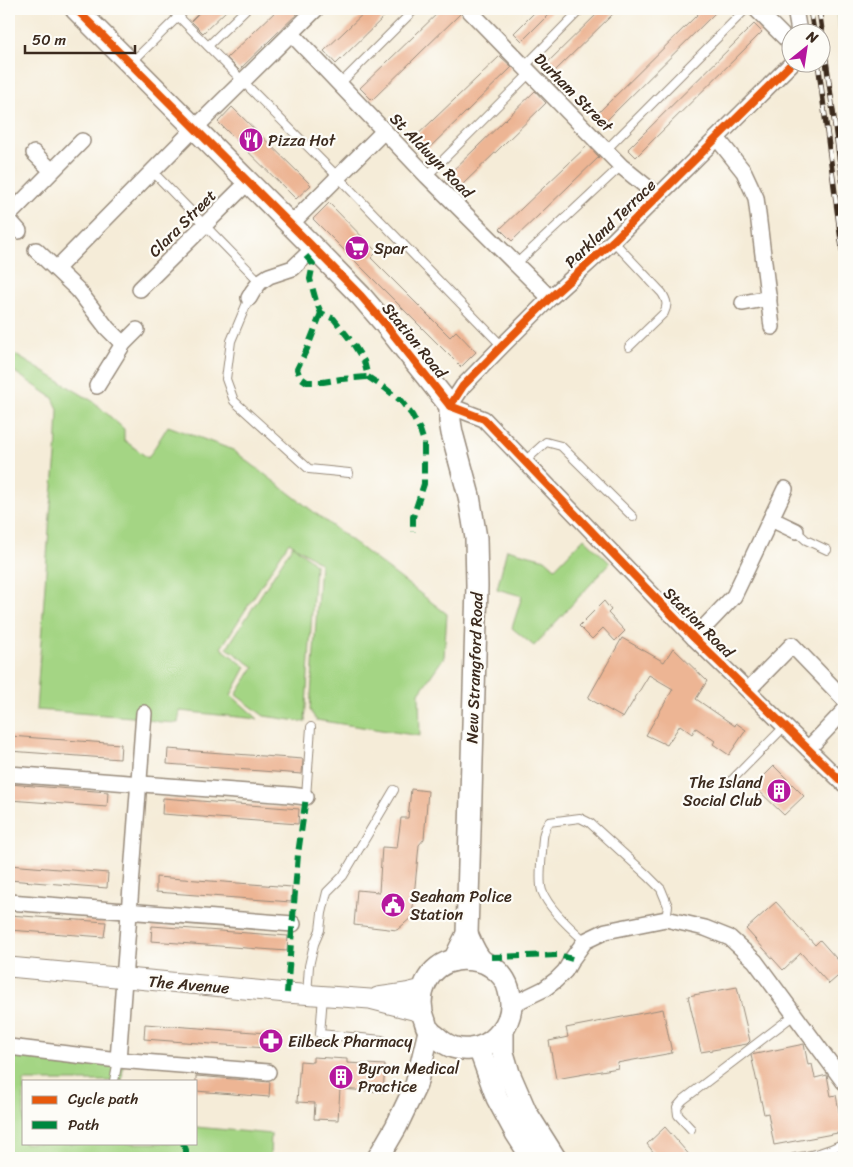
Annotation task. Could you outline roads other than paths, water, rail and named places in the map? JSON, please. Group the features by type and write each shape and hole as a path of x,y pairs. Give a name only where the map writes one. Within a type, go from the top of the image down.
{"main road":[{"name":"Station Road","path":"76,9 361,296 450,406"},
{"name":"New Strangford Road","path":"450,406 452,433 469,496 476,538 477,586 467,934 454,960"},
{"name":"New Strangford Road","path":"467,934 475,952 483,962"},
{"path":"416,1085 425,1021 420,1000 430,976 441,966 454,960 469,958 483,962 497,971 509,990 511,1005 509,1018 503,1030 494,1040 479,1048 463,1050 448,1046 425,1021"},
{"path":"503,1030 503,1053 509,1073 526,1112 555,1158"},
{"path":"378,1158 396,1127 416,1085 448,1046"},
{"path":"479,1048 496,1098 532,1158"}],"street":[{"path":"56,269 316,9"},
{"name":"Durham Street","path":"468,9 622,166 658,196"},
{"path":"756,9 780,33"},
{"path":"795,9 797,22"},
{"name":"St Aldwyn Road","path":"291,33 427,176 550,298"},
{"name":"Parkland Terrace","path":"450,406 463,386 502,346 550,298 614,241 783,72"},
{"path":"291,224 384,131"},
{"path":"717,138 744,172 756,198 772,327"},
{"path":"9,215 82,141"},
{"path":"34,153 52,171"},
{"name":"Clara Street","path":"140,289 248,182"},
{"path":"9,220 19,231"},
{"path":"249,298 260,282 269,276 293,268 314,248"},
{"path":"36,250 78,290 107,328 123,344"},
{"path":"742,302 769,298"},
{"path":"97,386 123,344 138,330"},
{"name":"Station Road","path":"450,406 484,419 694,638 844,784"},
{"path":"694,638 734,596 785,489"},
{"path":"771,519 796,531"},
{"path":"748,690 792,645 844,699"},
{"path":"808,748 844,711"},
{"path":"118,1060 144,713"},
{"path":"9,774 306,797"},
{"path":"9,902 293,924"},
{"path":"511,1005 544,989 556,980 586,941 606,931 666,919 705,928 730,938 755,961 844,1082"},
{"name":"The Avenue","path":"9,967 370,999 423,989"},
{"path":"506,983 518,988 544,989"},
{"name":"The Avenue","path":"370,999 425,1021"},
{"path":"9,1048 118,1060 268,1072"}],"lane":[{"path":"171,9 502,346"},
{"path":"130,64 186,9"},
{"path":"208,46 246,9"},
{"path":"340,84 416,9"},
{"path":"427,176 582,9"},
{"path":"606,150 746,9"},
{"path":"516,264 622,166"},
{"path":"153,172 260,282"},
{"path":"614,241 662,293 667,304 664,314 629,347"},
{"path":"249,298 231,341 226,379 234,400 309,469 349,473"},
{"path":"525,461 546,442 561,446 633,517"},
{"path":"796,531 806,540 827,550"},
{"path":"729,783 785,726"},
{"path":"306,797 311,727"},
{"path":"382,1040 320,1034 309,966 314,944 320,930 327,892 343,876 394,790"},
{"path":"586,941 550,906 542,890 541,864 544,830 549,822 580,818 590,823 661,889 668,906 666,919"},
{"path":"691,1129 678,1115 677,1106 794,1015"},
{"path":"114,1080 118,1060"},
{"path":"794,1158 836,1148 844,1143"}],"railway":[{"path":"810,9 812,22"},
{"path":"819,9 844,192"},
{"path":"819,72 844,263"}],"place":[{"name":"Pizza Hot","path":"251,140"},
{"name":"Spar","path":"357,248"},
{"name":"The Island Social Club","path":"779,791"},
{"name":"Seaham Police Station","path":"393,905"},
{"name":"Eilbeck Pharmacy","path":"271,1041"},
{"name":"Byron Medical Practice","path":"341,1077"}]}
